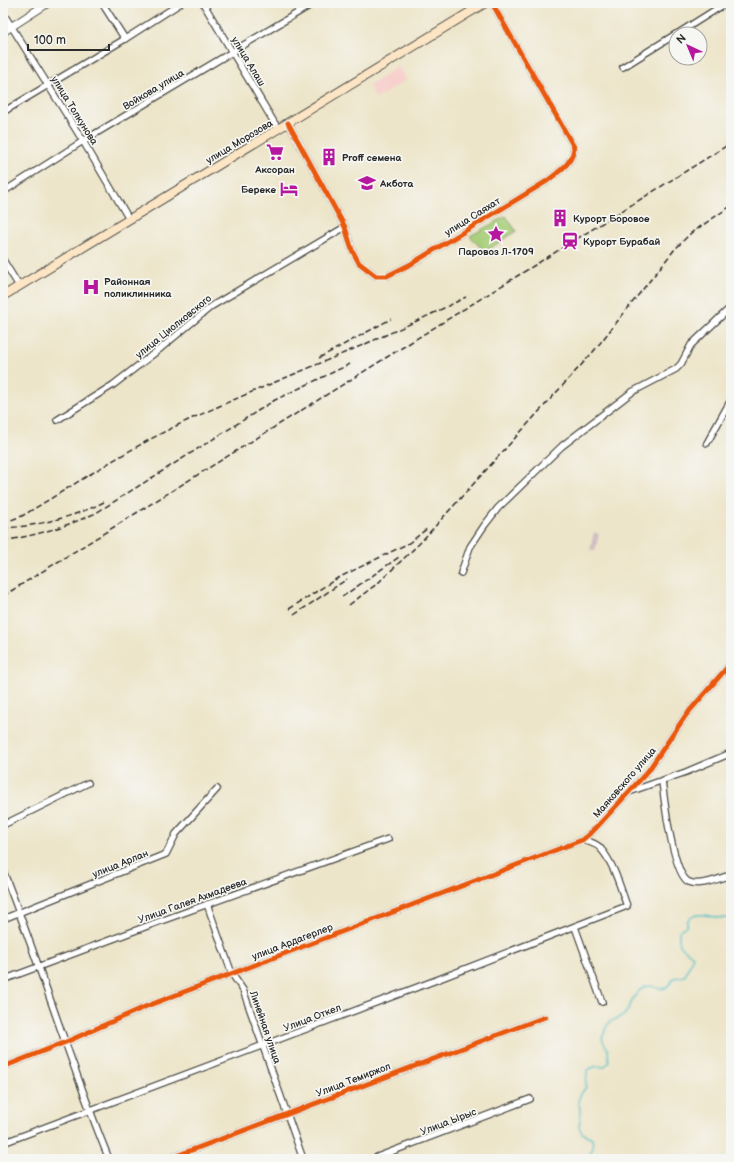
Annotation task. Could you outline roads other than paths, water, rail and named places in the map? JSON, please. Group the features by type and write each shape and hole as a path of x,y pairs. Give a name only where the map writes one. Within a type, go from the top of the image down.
{"main road":[{"name":"улица Морозова","path":"3,296 485,3"}],"street":[{"path":"3,32 48,3"},
{"path":"102,3 125,39"},
{"path":"3,112 125,39 181,3"},
{"name":"улица Алаш","path":"203,3 278,129"},
{"name":"Войкова улица","path":"3,192 83,141 314,3"},
{"name":"улица Саяхат","path":"288,123 345,227 352,250 360,263 376,276 387,276 411,264 540,185 563,168 572,159 574,147 492,3"},
{"path":"689,26 726,3"},
{"name":"улица Толкунова","path":"3,13 49,85 129,219"},
{"path":"623,67 668,39"},
{"name":"улица Циолковского","path":"57,420 113,385 162,348 212,306 345,227"},
{"path":"3,260 19,286"},
{"path":"461,573 470,547 498,508 562,446 632,392 676,369 691,345 731,308"},
{"path":"707,443 731,400"},
{"name":"Маяковского улица","path":"588,836 657,760 686,715 731,663"},
{"path":"627,793 715,761 731,753"},
{"path":"662,781 670,838 684,878 690,883 702,883 731,875"},
{"path":"3,826 88,783"},
{"name":"улица Арлан","path":"3,919 166,854 176,834 217,789"},
{"name":"улица Ардагерлер","path":"3,1066 66,1042 147,1006 582,840 588,836"},
{"name":"Улица Галея Ахмадеева","path":"3,980 207,904 388,839"},
{"name":"Улица Откел","path":"3,1143 89,1109 263,1045 627,906 616,875 602,849 592,842 582,840"},
{"path":"3,871 20,912 38,968 89,1109 109,1159"},
{"name":"Линейная улица","path":"207,904 232,974 243,990 303,1159"},
{"path":"575,927 602,1002"},
{"name":"Улица Темиржол","path":"168,1159 545,1017"},
{"name":"Улица Ырыс","path":"372,1159 530,1099"}],"waterway":[{"path":"588,1159 593,1147 592,1138 582,1133 579,1127 581,1113 578,1101 586,1087 587,1070 597,1066 604,1067 609,1062 608,1050 602,1039 609,1022 624,1015 636,994 643,988 651,986 662,989 665,988 674,978 685,976 693,956 679,945 679,931 687,925 687,921 697,915 731,918"}],"railway":[{"path":"3,596 731,143"},
{"path":"349,605 378,583 419,544 593,352 675,249 691,233 731,206"},
{"path":"3,523 22,516 129,451 195,417 399,329 466,297"},
{"path":"319,358 391,319"},
{"path":"3,541 51,530 96,513 275,400 350,364"},
{"path":"3,528 55,520 81,512 104,502"},
{"path":"289,609 336,579 409,543 428,528"},
{"path":"342,597 399,557"},
{"path":"294,615 347,579"}],"place":[{"name":"Аксоран","path":"275,152"},
{"name":"Proff семена","path":"329,157"},
{"name":"Акбота","path":"367,183"},
{"name":"Береке","path":"289,189"},
{"name":"Курорт Боровое","path":"560,218"},
{"name":"Паровоз Л-1709","path":"496,234"},
{"name":"Курорт Бурабай","path":"570,241"},
{"name":"Районная поликлинника","path":"91,287"}]}
